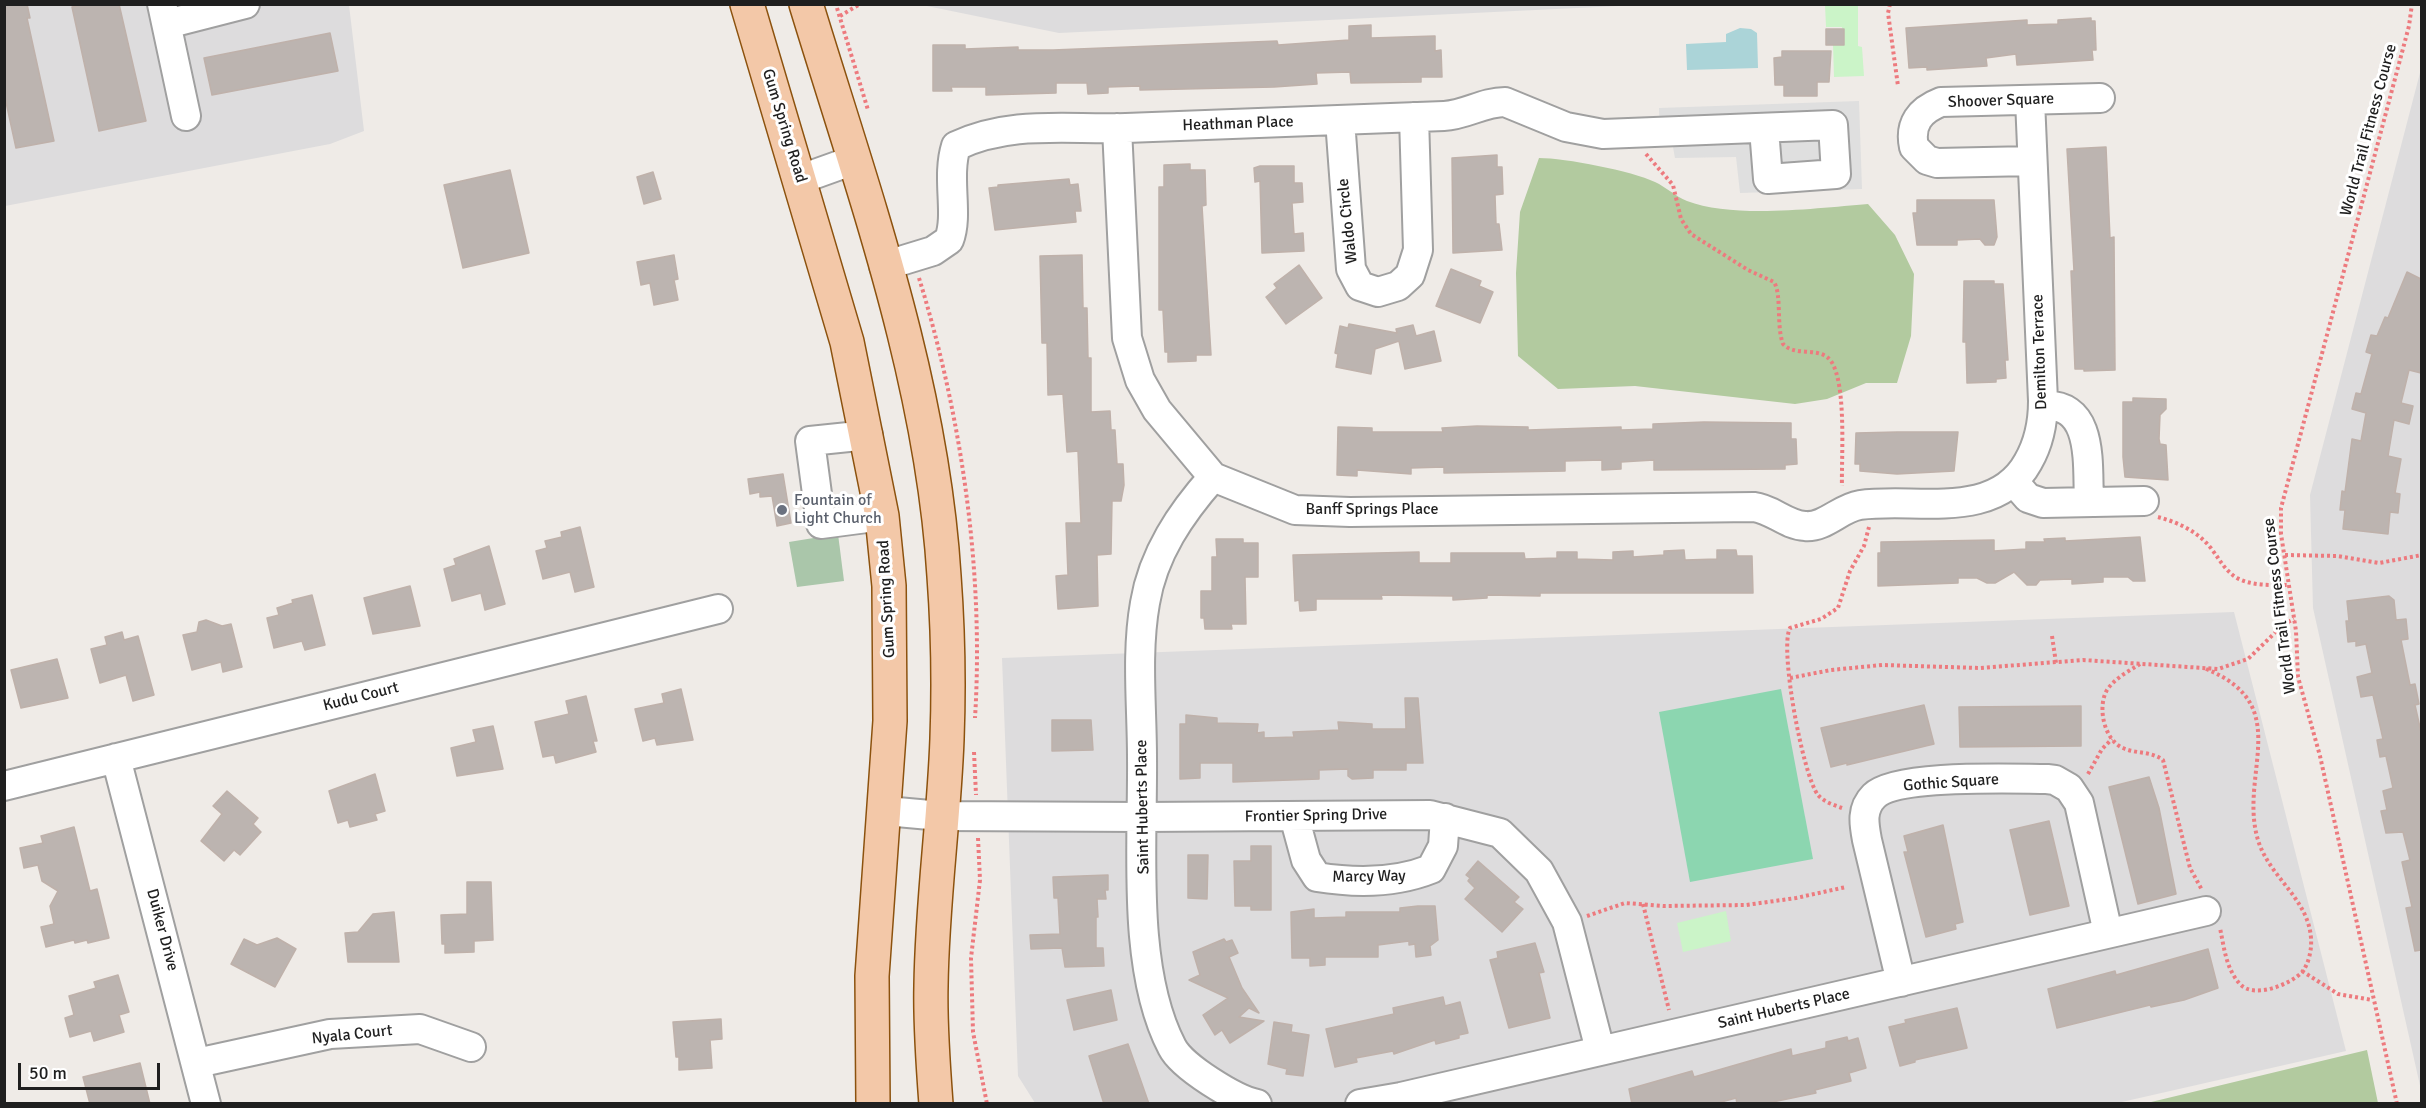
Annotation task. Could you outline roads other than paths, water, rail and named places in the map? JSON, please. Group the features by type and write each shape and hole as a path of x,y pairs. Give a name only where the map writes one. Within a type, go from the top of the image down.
{"main road":[{"name":"Gum Spring Road","path":"747,4 801,179 847,342 868,435 882,516 889,586 890,651 886,812 872,976 873,1104"},
{"path":"806,4 854,160 909,355 939,503 948,651 947,740 931,984 931,1043 936,1104"}],"street":[{"path":"186,116 165,14 245,4"},
{"name":"Shoover Square","path":"2032,161 1937,163 1920,154 1914,147 1912,138 1916,121 1923,112 1941,102 2100,98"},
{"name":"Demilton Terrace","path":"2014,483 2037,444 2043,405 2030,100"},
{"name":"Heathman Place","path":"884,266 933,251 949,240 952,224 950,170 956,146 980,135 1017,128 1117,128 1454,116 1494,102 1505,102 1553,123 1585,132 1764,129"},
{"name":"Waldo Circle","path":"1340,120 1351,269 1360,286 1378,292 1398,286 1410,275 1418,250 1414,117"},
{"name":"Banff Springs Place","path":"1117,128 1127,338 1140,380 1157,410 1213,477 1295,510 1350,512 1754,507 1762,508 1806,526 1817,525 1840,513 1869,513 1965,502 1986,497 2014,483"},
{"path":"801,179 854,160"},
{"path":"2043,405 2058,406 2067,410 2080,424 2086,442 2089,501"},
{"path":"868,435 810,441 821,524 882,516"},
{"name":"Saint Huberts Place","path":"1213,477 1182,512 1160,555 1145,602 1141,658 1144,938 1156,1007 1173,1050 1209,1081 1245,1102 1257,1104"},
{"path":"2014,483 2028,498 2035,501 2089,501 2149,509"},
{"name":"Kudu Court","path":"4,786 718,609"},
{"name":"Duiker Drive","path":"116,758 206,1104"},
{"name":"Gothic Square","path":"1900,982 1864,818 1865,810 1874,796 1882,790 1901,785 1966,780 2047,779 2055,780 2069,788 2081,810 2108,933"},
{"name":"Frontier Spring Drive","path":"886,812 941,816 1143,817 1430,814 1500,832 1539,871 1567,922 1600,1050"},
{"name":"Marcy Way","path":"1294,816 1306,860 1317,877 1338,880 1408,878 1431,869 1443,846 1445,818"},
{"name":"Saint Huberts Place","path":"1360,1104 1401,1097 2210,911"},
{"name":"Nyala Court","path":"197,1064 330,1034 420,1029 471,1047"}],"water":[{"path":"1740,28 1751,29 1757,33 1758,68 1687,70 1686,44 1726,42 1726,34"}],"place":[{"name":"Fountain of Light Church","path":"782,510"}]}
